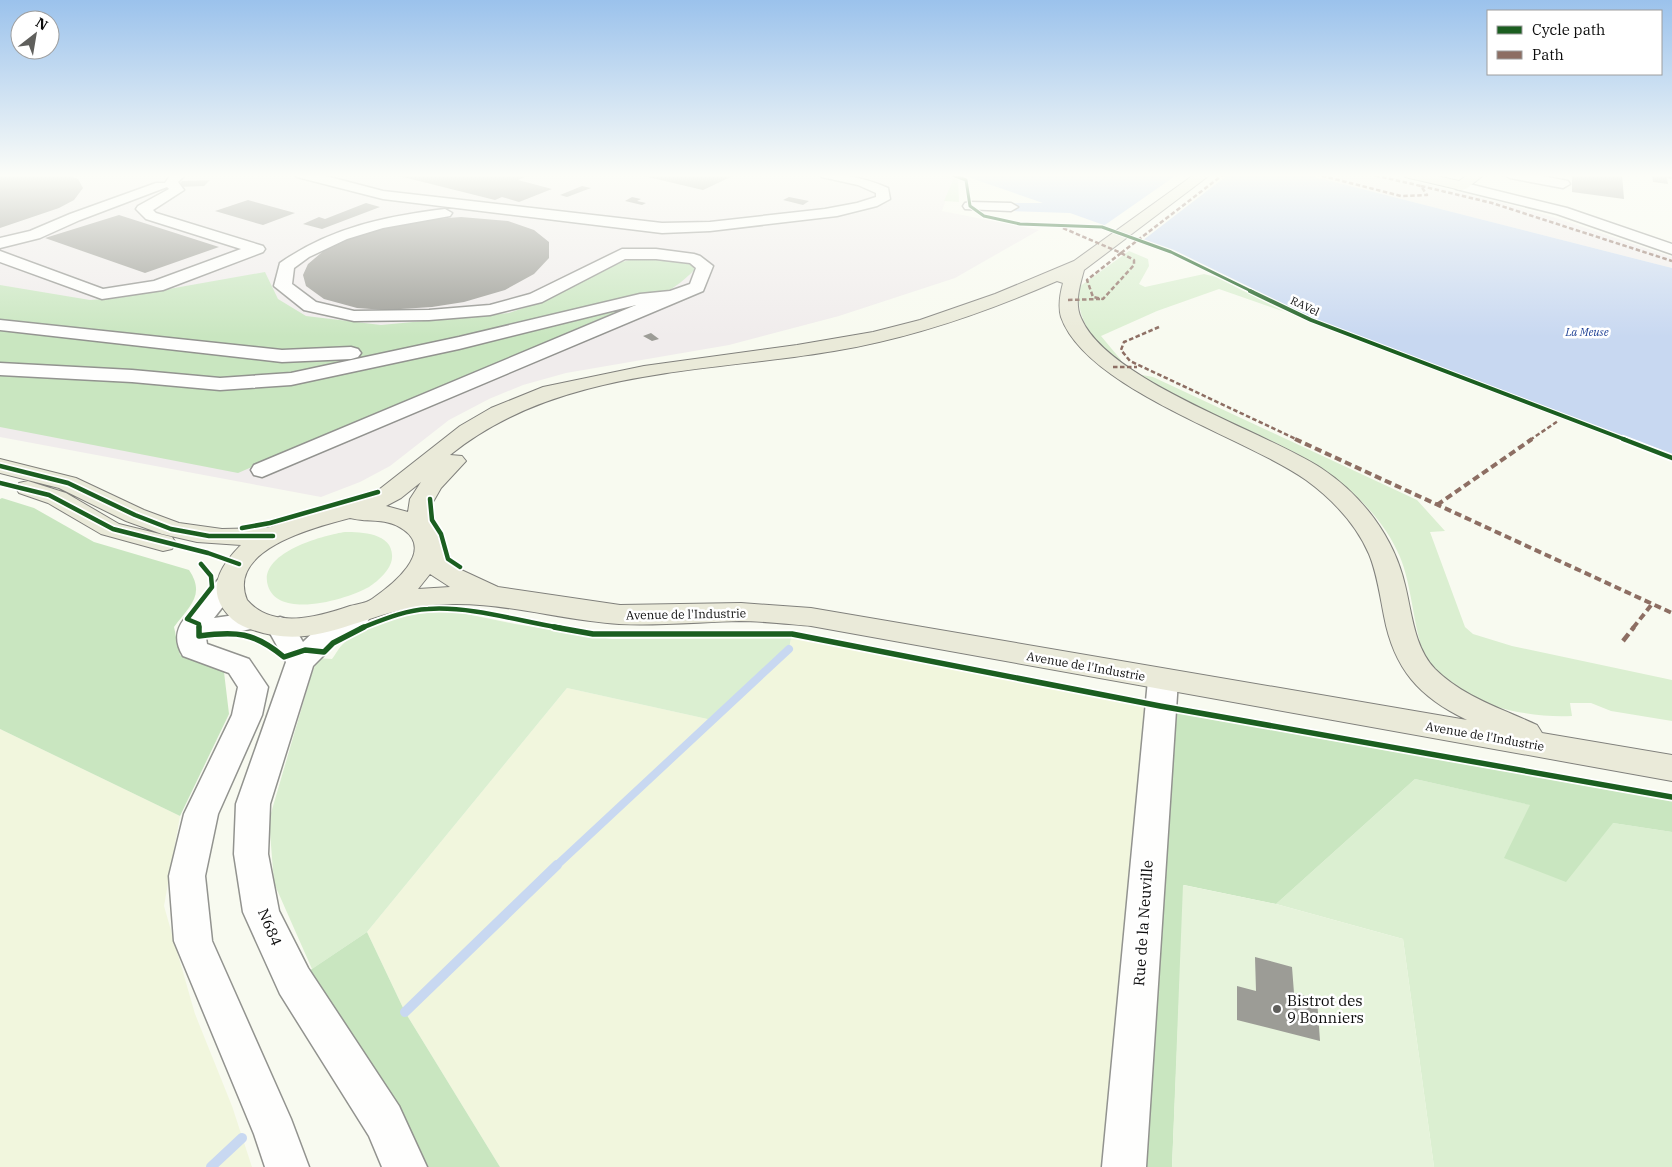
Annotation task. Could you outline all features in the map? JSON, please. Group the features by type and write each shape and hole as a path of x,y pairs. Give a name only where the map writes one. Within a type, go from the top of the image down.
{"main road":[{"path":"368,611 400,592 415,577 428,546 420,514 421,500 431,486 462,455 494,431 530,412 560,401 612,389 872,348 930,335 1012,305 1051,286 1129,228"},
{"path":"498,596 450,595 413,598 309,626 268,624 239,611 230,597 234,573 247,554 273,536 295,525 343,513 387,496 470,428 508,408 567,387 889,334 980,308 1077,266"},
{"path":"1077,266 1067,298 1070,317 1076,332 1114,368 1152,391 1273,450 1314,474 1343,499 1364,522 1383,556 1405,644 1423,676 1459,703 1567,750"},
{"path":"0,466 42,475 76,486 130,514 172,529 218,538 273,536"},
{"path":"0,482 22,486 56,498 110,528 152,541 208,552 234,573"},
{"path":"343,513 374,512 406,519 419,528 437,566 449,575 498,596"},
{"name":"Avenue de l'Industrie","path":"498,596 603,614 650,616 744,612 811,617 1672,768"}],"street":[{"path":"0,243 35,235 50,228"},
{"path":"0,256 102,294 157,286 257,249 190,228"},
{"path":"262,470 697,287 705,266 694,259 656,254 622,254 536,298 490,310 428,315 354,316 310,306 283,286 286,266 317,245 364,228"},
{"path":"674,228 692,228"},
{"path":"1614,228 1672,248"},
{"path":"245,253 286,266"},
{"path":"0,369 132,376 220,384 291,379 459,343 640,299 673,296"},
{"path":"0,326 282,356 320,355 459,343"},
{"path":"234,573 214,603 195,622 192,631 193,649 239,666 253,687 247,715 201,814 188,876 193,940 276,1134 287,1167"},
{"name":"N684","path":"368,611 328,634 300,662 253,804 251,854 261,912 294,981 384,1121 405,1167"},
{"path":"192,631 231,623 268,624 300,662"},
{"name":"Rue de la Neuville","path":"1124,1167 1163,680"}],"shaded area":[{"path":"0,228 1031,228 1039,230 955,278 839,316 729,345 566,373 523,385 489,399 449,420 390,466 360,482 321,497 0,437"},
{"path":"1517,228 1587,228 1672,257 1672,268"}],"green space":[{"path":"1129,251 1148,259 1149,266 1139,284 1145,287 1204,274 1216,277 1285,312 1219,289 1157,311 1101,336 1121,360 1120,362 1116,361 1093,337 1083,320 1080,310 1079,287"},
{"path":"637,258 690,263 696,268 674,287 650,301 595,321 238,473 0,427 0,285 90,300 118,298 265,272 278,299 306,316 381,325 509,313 543,301 618,263"},
{"path":"1136,376 1153,377 1417,500 1445,531 1430,532 1465,627 1473,634 1512,646 1672,680 1672,721 1611,711 1591,703 1570,703 1572,716 1531,714 1508,710 1464,694 1446,682 1431,667 1422,649 1407,578 1400,557 1389,536 1359,498 1327,472 1297,454"},
{"path":"0,499 34,508 94,542 189,570 194,579 196,594 190,607 174,627 180,655 224,672 229,714 180,816 0,729"},
{"path":"345,532 376,536 388,543 392,558 387,571 380,578 359,592 315,604 285,602 275,596 268,586 267,574 272,564 294,548 323,537"},
{"path":"452,611 515,624 612,639 791,638 789,649 712,720 567,688 367,932 312,969 274,883 269,820 318,658 332,659 342,645 355,634 381,622 410,615"},
{"path":"792,634 1160,706 1124,1167 500,1167 405,1012 367,932 567,688 712,720 594,833 789,649"},
{"path":"1160,706 1672,797 1672,832 1613,823 1566,882 1504,858 1530,805 1415,779 1276,904 1184,885 1172,1167 1124,1167"},
{"path":"0,729 180,816 164,906 195,1014 232,1106 252,1167 0,1167"},
{"path":"1415,779 1613,823 1672,832 1672,1167 1434,1167 1403,939 1276,904"},
{"path":"1183,885 1276,904 1403,939 1434,1167 1172,1167"},
{"path":"367,932 405,1012 500,1167 405,1167 294,981"}],"water":[{"name":"La Meuse","path":"1113,228 1517,228 1672,268 1672,454 1317,320 1174,250"}],"pier":[{"path":"1106,228 1158,228 1142,241"}],"building":[{"path":"76,228 161,228 219,247 145,273 45,238"},
{"path":"378,228 530,228 549,242 549,258 534,274 505,290 464,302 432,307 385,310 357,308 324,299 306,286 303,275 308,264 327,248 346,239"},
{"path":"651,333 659,339 652,341 643,336"},
{"name":"Bistrot des 9 Bonniers","path":"1255,957 1292,967 1294,993 1317,999 1320,1041 1237,1020 1237,986 1256,991"}],"waterway":[{"path":"556,866 789,649"},
{"path":"405,1012 557,865"},
{"path":"211,1167 242,1138"}],"marked path":[{"path":"1064,228 1121,253"},
{"path":"1121,253 1153,228"},
{"path":"1571,228 1672,261"},
{"path":"1121,253 1134,260 1134,265 1103,299 1093,297 1087,280 1121,253"},
{"path":"1068,300 1100,299"},
{"path":"1159,327 1124,342 1121,350 1130,361 1139,367 1672,613"},
{"path":"1113,367 1137,367"},
{"path":"1437,505 1558,421"},
{"path":"1623,641 1652,604"}],"cycle path":[{"name":"RAVel","path":"1106,228 1171,252 1311,320 1672,458"},
{"path":"0,466 39,474 68,483 135,515 171,529 209,536 273,536"},
{"path":"0,483 49,495 113,529 208,553 239,564"},
{"path":"242,528 270,523 378,492"},
{"path":"430,499 432,520 441,534 448,559 460,567"},
{"path":"201,564 211,576 212,587 187,619 199,624 199,636 225,633 245,634 264,641 284,657 305,650 324,652 333,643 355,631 386,618 426,609 451,609 593,634 792,634 1160,706 1672,797"}],"place":[{"name":"Bistrot des 9 Bonniers","path":"1277,1009"}]}
